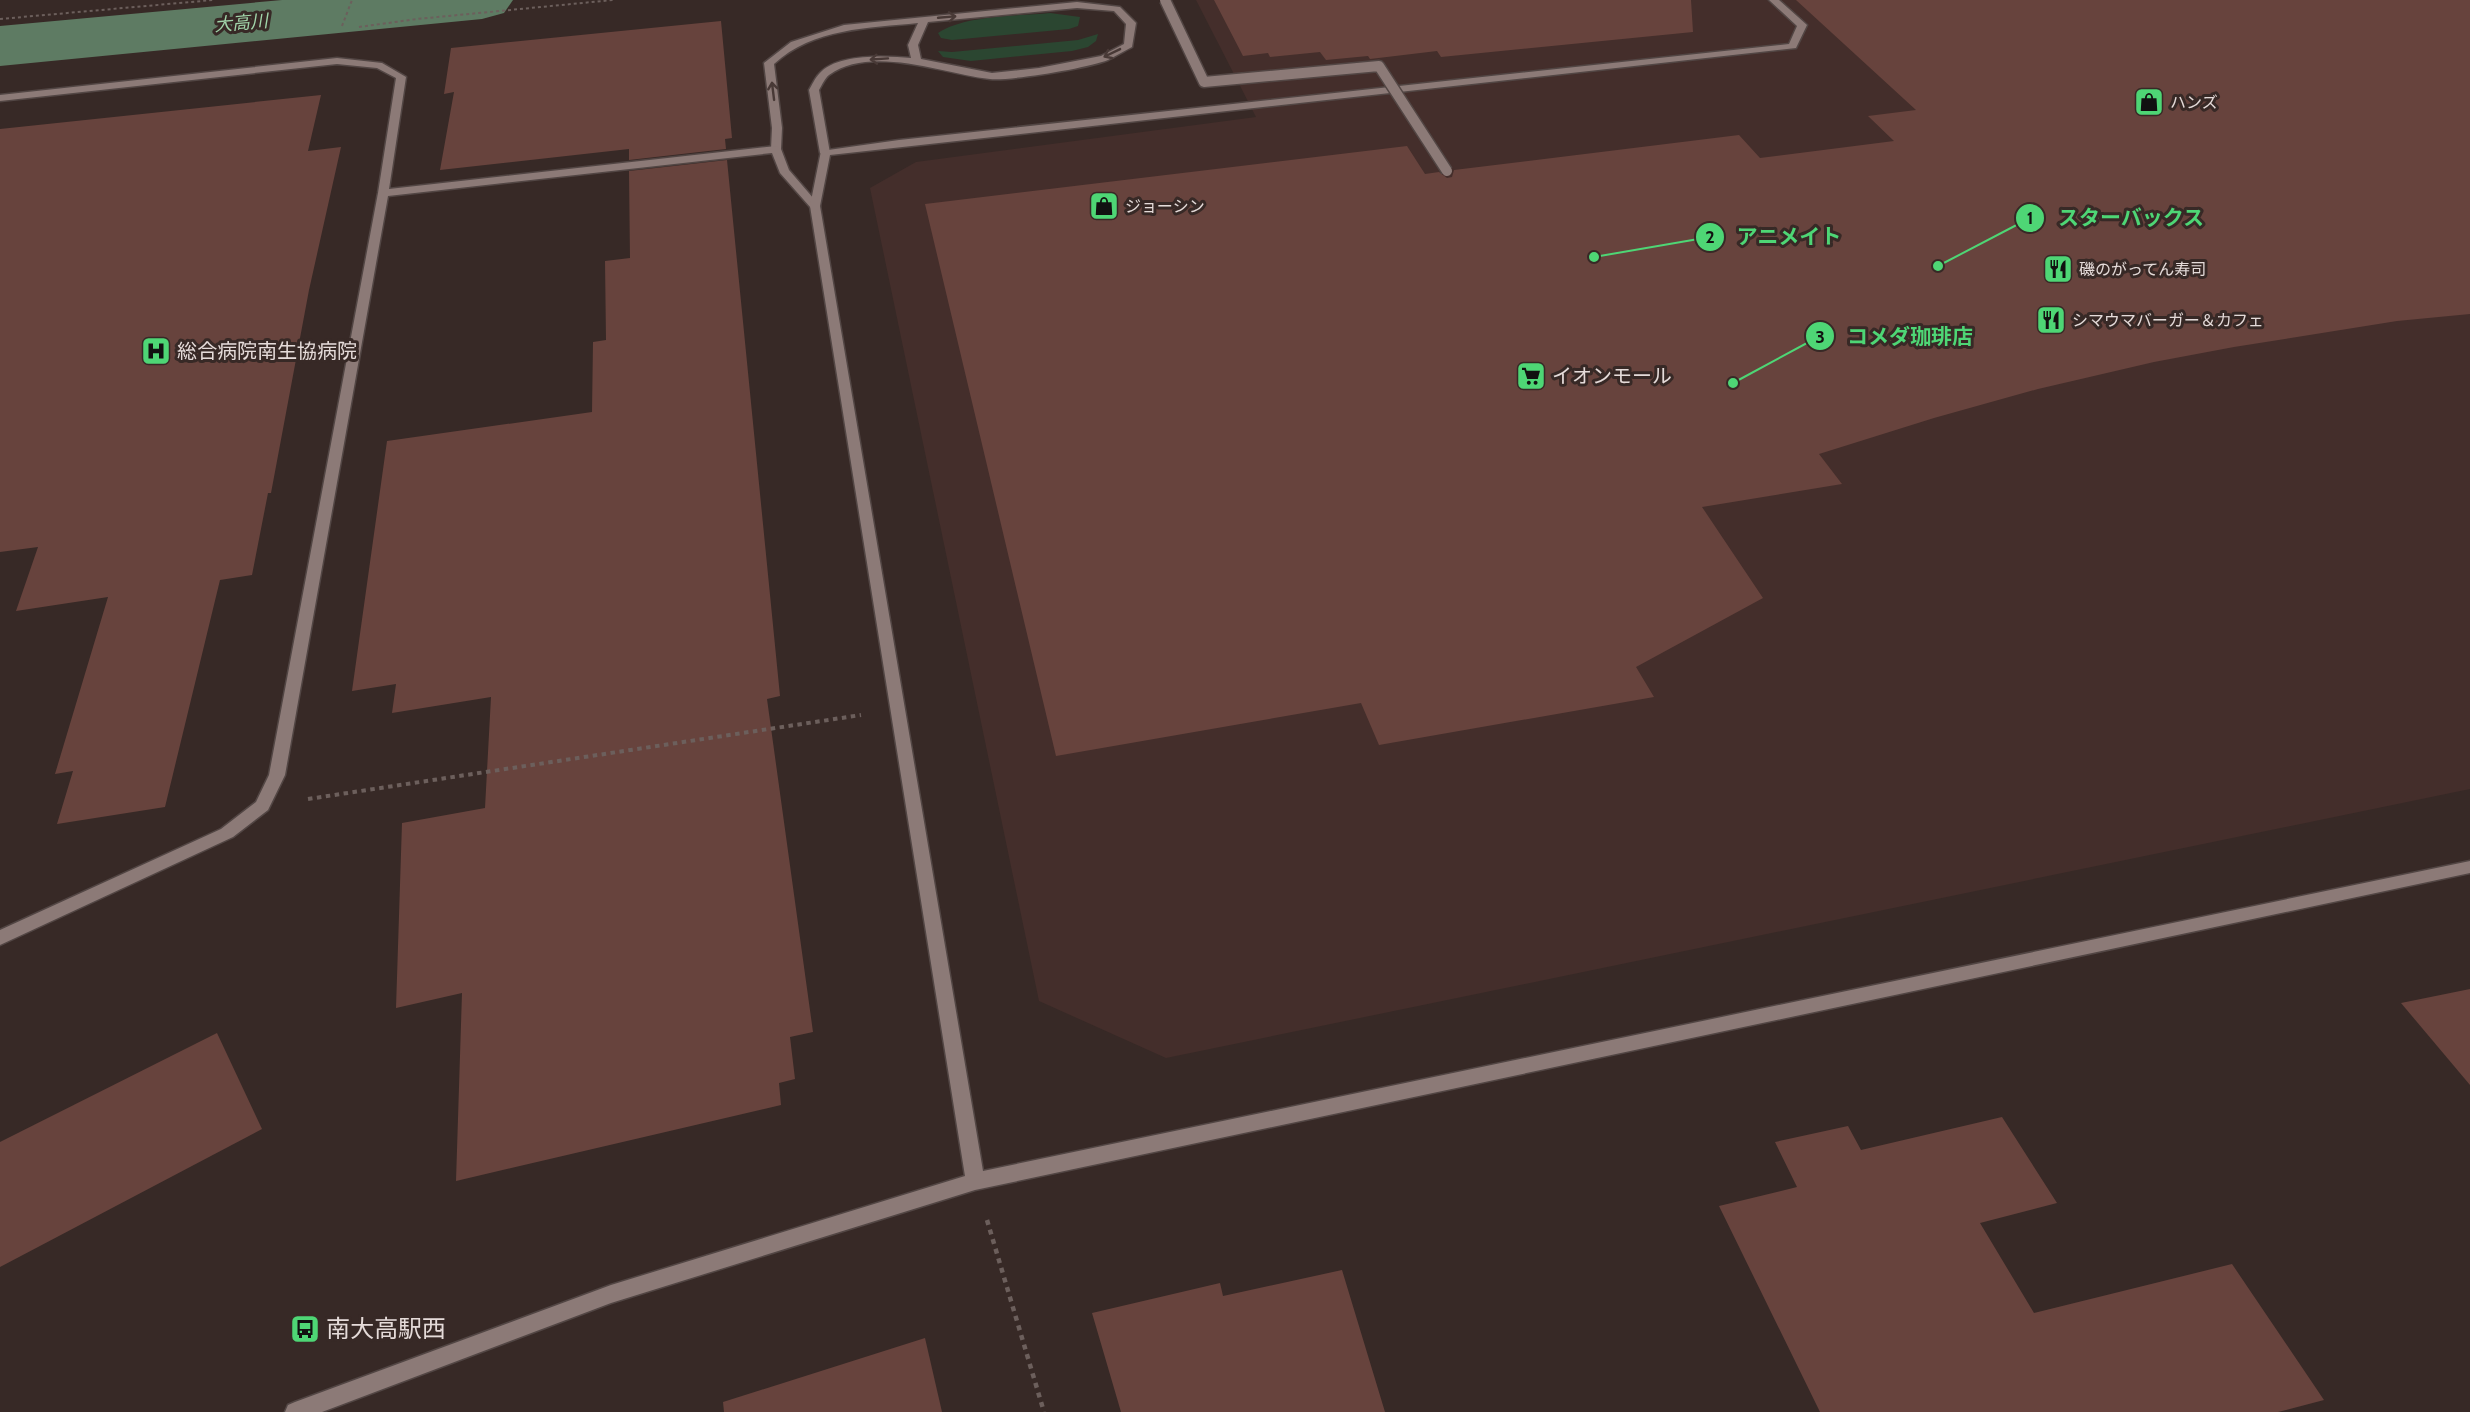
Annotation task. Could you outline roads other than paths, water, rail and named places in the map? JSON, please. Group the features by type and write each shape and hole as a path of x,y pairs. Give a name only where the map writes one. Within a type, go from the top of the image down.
{"street":[{"path":"1165,0 1204,82 1379,66 1447,171"},
{"path":"825,153 911,141 1793,45 1802,25 1774,0"},
{"path":"815,206 784,171 776,149 777,128 770,63 781,51 807,38 844,28 1077,5 1117,9 1131,23 1129,45 1104,58 1039,71 992,76 917,61 890,59 847,62 824,74 814,90 825,153 815,206 975,1181"},
{"path":"917,61 913,45 925,19"},
{"path":"0,98 337,61 379,65 400,77 383,193 277,775 262,806 227,833 0,938"},
{"path":"383,193 776,149"},
{"path":"295,1412 611,1294 975,1181 2470,867"}],"waterway":[{"name":"大高川","path":"0,46 482,0"}],"place":[{"name":"ハンズ","path":"2149,102"},
{"name":"ジョーシン","path":"1104,206"},
{"name":"アニメイト","path":"1594,257"},
{"name":"スターバックス","path":"1938,266"},
{"name":"磯のがってん寿司","path":"2058,269"},
{"name":"シマウマバーガー＆カフェ","path":"2051,320"},
{"name":"総合病院南生協病院","path":"156,351"},
{"name":"イオンモール","path":"1531,376"},
{"name":"コメダ珈琲店","path":"1733,383"},
{"name":"南大高駅西","path":"305,1329"}]}
